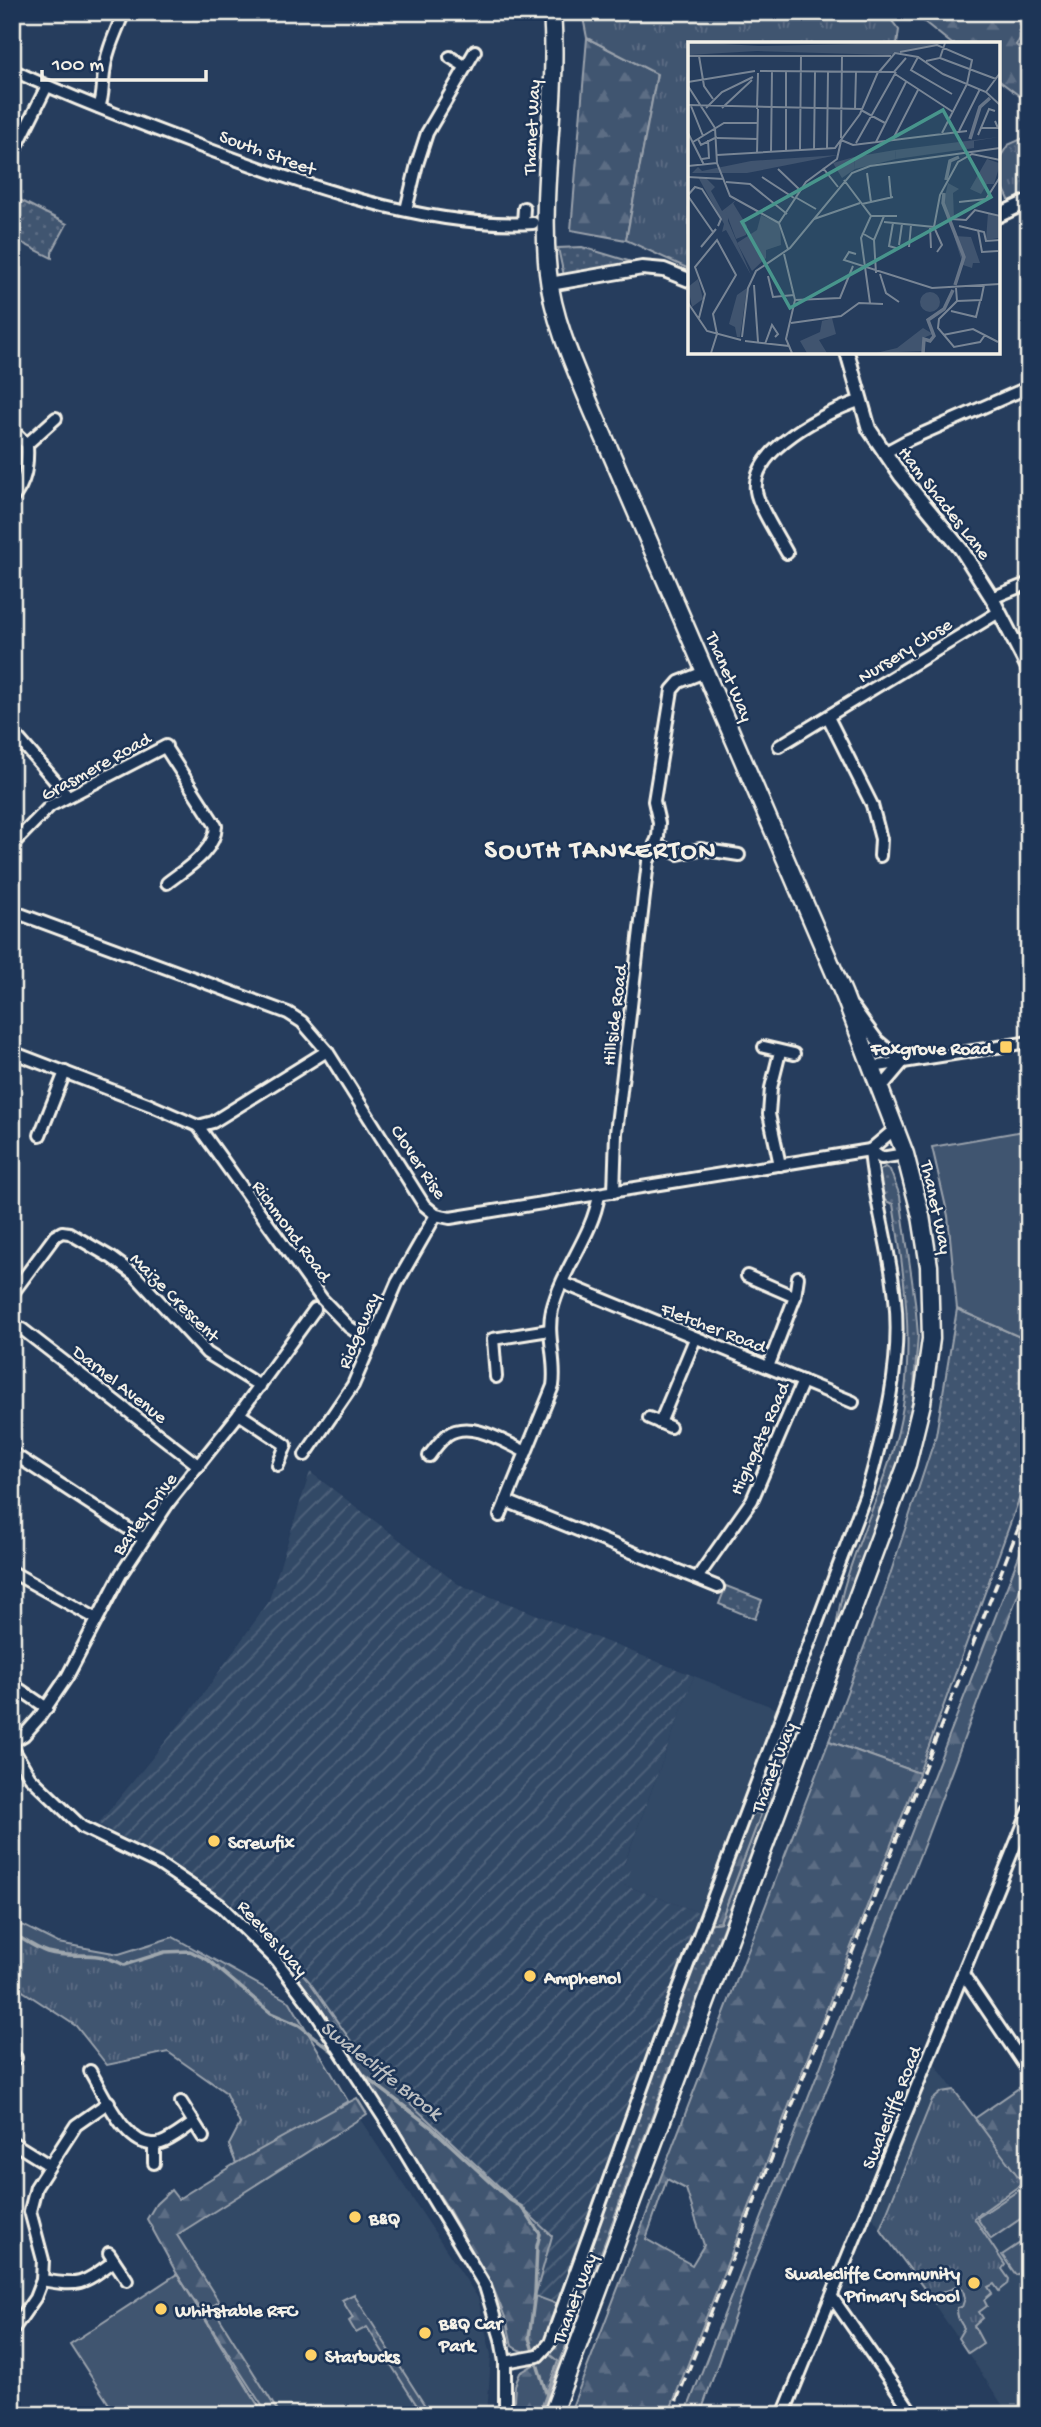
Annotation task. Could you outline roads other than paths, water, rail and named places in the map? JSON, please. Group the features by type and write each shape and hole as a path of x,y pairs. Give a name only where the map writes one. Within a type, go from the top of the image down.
{"main road":[{"name":"Thanet Way","path":"552,12 555,69 547,231 550,284 564,335 577,372 844,995 896,1128 921,1216 929,1266 931,1339 922,1403 907,1464 552,2415"}],"street":[{"path":"99,107 104,94 103,74 108,52 124,12"},
{"path":"406,209 427,133 475,51"},
{"path":"450,57 466,67"},
{"name":"South Street","path":"12,70 99,107 283,177 328,190 473,222 528,223 524,208"},
{"path":"12,156 47,86"},
{"path":"999,215 1029,201"},
{"path":"550,284 642,268 664,270 688,280"},
{"name":"Ham Shades Lane","path":"847,354 869,429 884,453 961,548 992,597 1029,670"},
{"path":"884,453 1029,387"},
{"path":"787,553 758,499 756,484 759,470 772,451 792,437 832,410 859,401"},
{"path":"12,499 26,474 27,444 56,418"},
{"path":"12,430 27,444"},
{"path":"992,597 1029,583"},
{"name":"Nursery Close","path":"779,746 999,612"},
{"name":"Hillside Road","path":"614,1192 617,1133 648,862 659,822 654,801 672,690 679,682 707,671"},
{"path":"828,717 872,806 881,839 880,856"},
{"path":"12,731 68,796"},
{"name":"Grasmere Road","path":"12,845 50,806 166,747 216,826 216,836 205,851 167,883"},
{"path":"655,844 678,854 700,849 740,855"},
{"name":"Clover Rise","path":"12,911 288,1013 307,1027 327,1051 424,1205 436,1215 450,1218 870,1150 881,1158 905,1154"},
{"path":"844,995 877,1040 903,1062"},
{"path":"872,1067 1029,1042"},
{"path":"764,1047 794,1054"},
{"path":"12,1052 198,1126 213,1122 327,1051"},
{"path":"780,1052 771,1088 769,1114 780,1165"},
{"path":"881,1088 903,1062"},
{"path":"40,1135 65,1072"},
{"name":"Richmond Road","path":"198,1126 322,1299 349,1327 372,1343"},
{"path":"505,2362 538,2356 550,2343 659,2041 868,1488 885,1423 895,1362 896,1326 889,1251 871,1168 870,1150 896,1128"},
{"path":"500,1516 553,1384 555,1373 550,1330 552,1310 591,1228 599,1195"},
{"name":"Ridgeway","path":"305,1455 344,1399 361,1369 397,1283 436,1215"},
{"name":"Maize Crescent","path":"12,1294 46,1246 62,1232 69,1233 135,1275 207,1353 260,1386"},
{"path":"747,1276 795,1297"},
{"path":"768,1367 795,1297 798,1277"},
{"name":"Fletcher Road","path":"563,1283 853,1402"},
{"name":"Barley Drive","path":"12,1745 47,1708 68,1677 121,1574 169,1502 239,1415 315,1309"},
{"name":"Darnel Avenue","path":"22,1328 199,1466"},
{"path":"496,1377 493,1339 550,1330"},
{"path":"649,1418 665,1425 695,1339"},
{"name":"Highgate Road","path":"697,1578 752,1500 803,1381"},
{"path":"239,1415 286,1445 278,1465"},
{"path":"429,1456 449,1434 461,1430 475,1430 526,1452"},
{"path":"12,1453 144,1539"},
{"path":"506,1501 718,1587"},
{"path":"12,1572 97,1619"},
{"path":"12,1684 47,1708"},
{"name":"Reeves Way","path":"12,1745 30,1777 82,1827 159,1864 220,1905 275,1959 315,2012 485,2286 505,2362 505,2415"},
{"name":"Swalecliffe Road","path":"783,2415 1029,1811"},
{"path":"963,1974 1024,2067"},
{"path":"90,2071 130,2135 141,2142 162,2143 194,2123"},
{"path":"12,2331 35,2298 41,2280 41,2254 30,2211 33,2194 76,2125 109,2102"},
{"path":"181,2102 203,2137"},
{"path":"12,2142 49,2165"},
{"path":"153,2144 154,2163"},
{"path":"41,2280 75,2284 88,2281 112,2257 127,2280"},
{"path":"832,2297 914,2415"},
{"path":"12,2408 16,2415"}],"waterway":[{"name":"Swalecliffe Brook","path":"12,1933 47,1952 103,1957 124,1965 165,1952 190,1951 208,1960 271,2013 299,2025 337,2055"},
{"name":"Swalecliffe Brook","path":"357,2070 431,2127 510,2200 522,2207 540,2234 529,2338 549,2402"}],"railway":[{"path":"671,2415 1029,1501"}],"place":[{"name":"Foxgrove Road","path":"1006,1047"},
{"name":"Screwfix","path":"214,1841"},
{"name":"Amphenol","path":"530,1976"},
{"name":"B&Q","path":"355,2217"},
{"name":"Swalecliffe Community Primary School","path":"974,2283"},
{"name":"Whitstable RFC","path":"161,2309"},
{"name":"B&Q Car Park","path":"425,2333"},
{"name":"Starbucks","path":"311,2355"}],"district":[{"name":"SOUTH TANKERTON","path":"601,848"}]}
